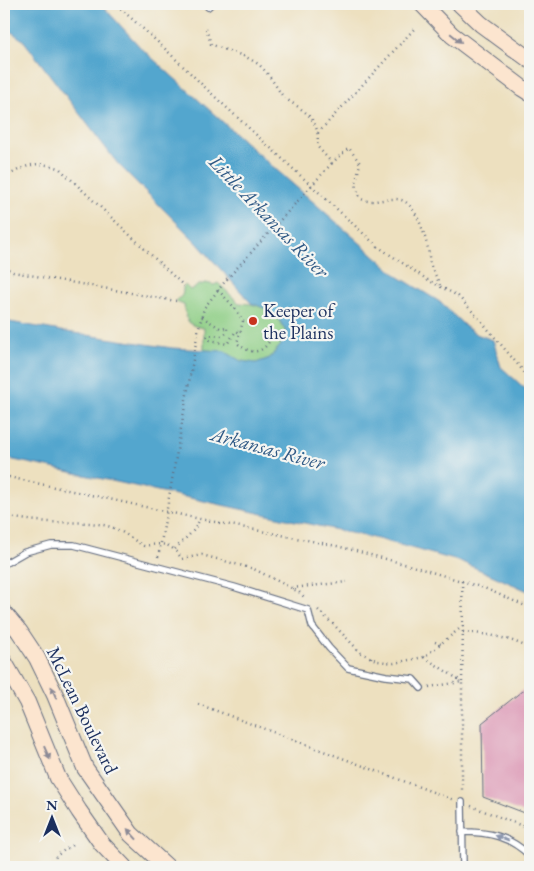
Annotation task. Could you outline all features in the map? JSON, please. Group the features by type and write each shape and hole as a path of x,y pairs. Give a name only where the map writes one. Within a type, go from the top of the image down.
{"main road":[{"path":"422,4 452,35 530,93"},
{"path":"460,4 481,24 530,60"},
{"name":"McLean Boulevard","path":"4,613 37,658 55,695 85,768 131,834 167,867"},
{"path":"4,662 27,702 58,778 102,844 124,867"}],"lane":[{"path":"4,564 25,552 51,544 74,545 234,587 308,610 312,626 348,668 386,676 413,679 421,688"},
{"path":"462,802 463,867"},
{"path":"462,832 482,832 497,835 519,845 530,855 530,862"}],"path":[{"path":"118,4 121,10 377,246 428,280 458,296 529,377"},
{"path":"318,133 416,28"},
{"path":"206,29 211,44 234,52 259,65 283,96 314,120 319,136 318,146 332,163"},
{"path":"157,566 198,331 204,308 227,279 332,163 348,148 360,163 356,190 361,199 370,201 382,199 404,201 413,210 423,230 430,262 440,287"},
{"path":"4,178 25,166 41,164 60,169 184,286"},
{"path":"4,267 14,272 176,301"},
{"path":"218,290 243,320 236,343 243,349 251,352 259,351 270,342 273,334"},
{"path":"202,317 220,328 227,327 227,332 223,336 208,335 207,337 210,340 227,344 236,331 240,334"},
{"path":"4,476 200,519 337,546 484,588 530,608"},
{"path":"4,516 48,522 110,526 144,546 161,543 175,549 182,559 187,574"},
{"path":"175,549 194,530 200,519"},
{"path":"182,559 202,555 254,569 298,592 306,599"},
{"path":"462,581 462,802"},
{"path":"290,588 347,582"},
{"path":"313,606 336,626 361,653 378,661 394,664 424,657 463,626"},
{"path":"463,632 486,634 506,639 530,649"},
{"path":"435,642 441,644"},
{"path":"371,658 372,653"},
{"path":"424,657 462,682"},
{"path":"421,688 462,682"},
{"path":"198,704 530,829"},
{"path":"52,867 56,856 75,843"}],"green space":[{"path":"206,283 214,285 218,283 239,303 261,307 277,318 286,332 281,345 270,358 256,363 241,361 224,351 204,350 204,328 191,324 188,321 184,305 176,302 182,296 185,285 190,290"}],"water":[{"path":"4,4 101,4 141,48 399,277 440,302 476,334 493,340 501,367 530,393 530,592 462,562 378,539 4,458 4,321 172,348 224,351 241,361 256,363 270,358 281,345 286,332 280,321 269,310 251,303 198,244 118,164 23,40 4,27"}],"building":[{"path":"527,687 530,688 530,815 483,797 482,723"}],"place":[{"name":"Keeper of the Plains","path":"253,321"}],"water label":[{"name":"Little Arkansas River","path":"269,216"},
{"name":"Arkansas River","path":"268,448"}]}
